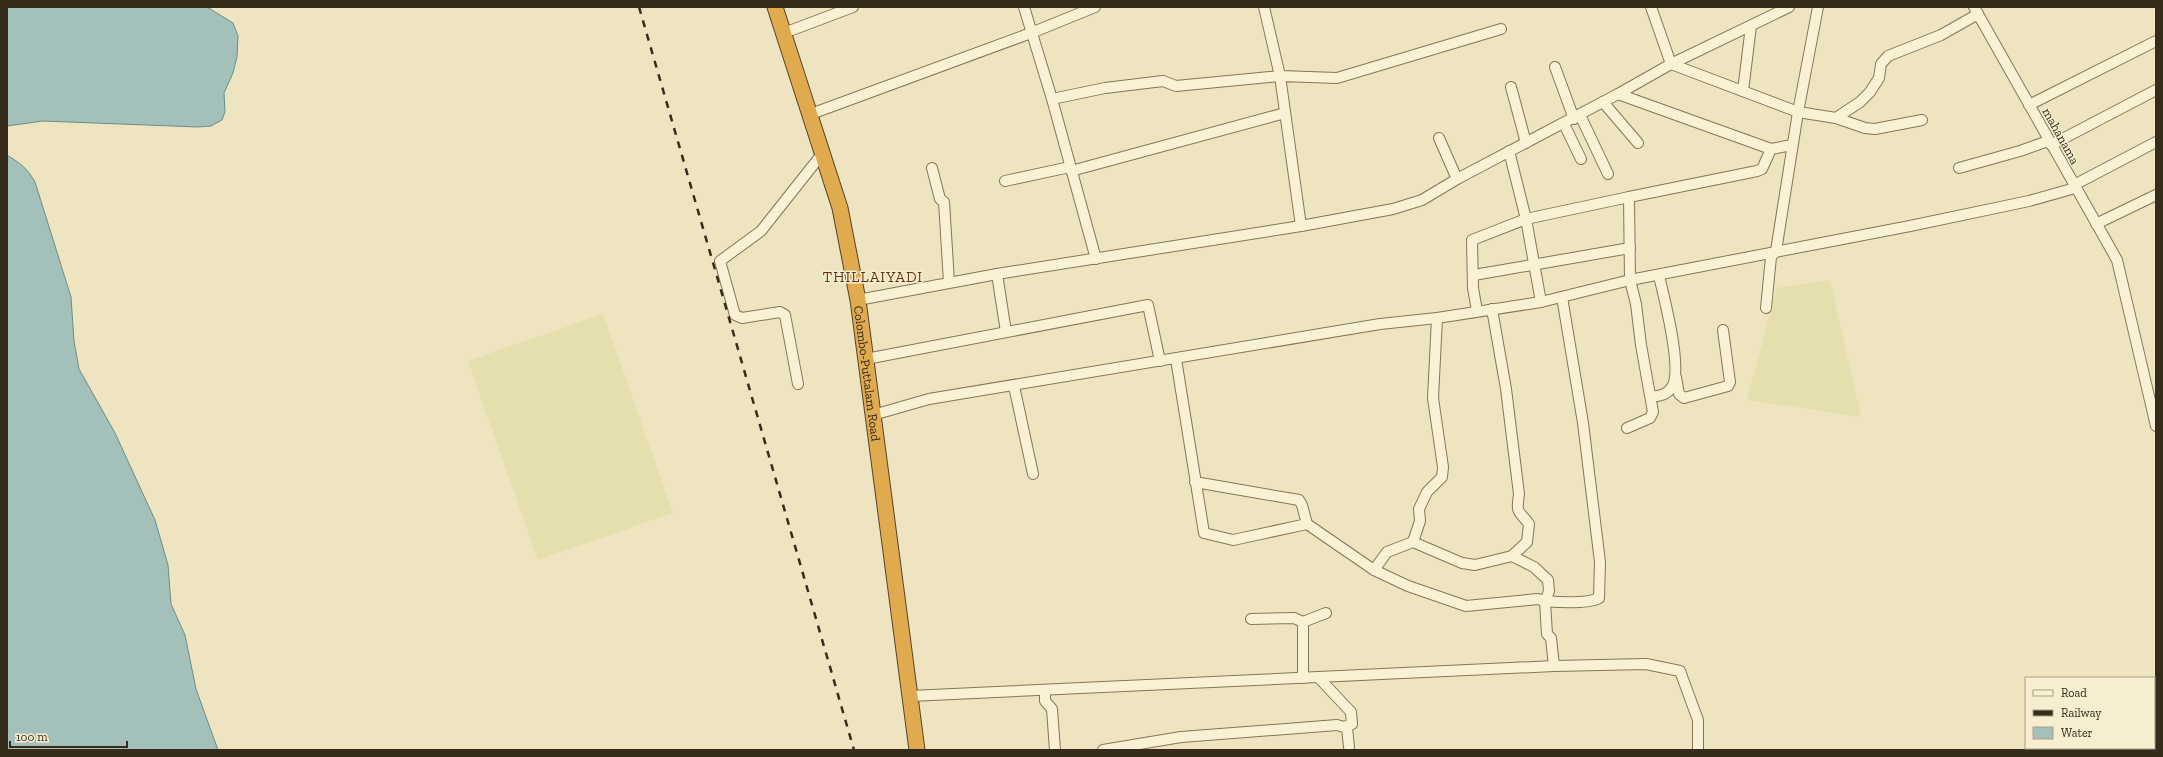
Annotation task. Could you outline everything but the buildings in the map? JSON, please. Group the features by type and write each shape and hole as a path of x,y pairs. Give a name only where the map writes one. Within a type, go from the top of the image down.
{"highway":[{"name":"Colombo-Puttalam Road","path":"775,7 811,114 822,154 840,208 858,300 917,750"}],"street":[{"path":"784,33 853,7"},
{"path":"1024,7 1052,99 1096,259"},
{"path":"811,114 1031,33 1095,7"},
{"path":"1264,7 1280,76 1301,226"},
{"path":"1651,7 1671,64 1798,112 1836,118 1865,128 1876,129 1922,120"},
{"path":"858,300 949,282 1301,226 1393,209 1422,200 1457,179 1564,124 1671,64 1789,7"},
{"path":"1766,308 1771,257 1776,251 1792,145 1818,7"},
{"path":"1836,118 1860,102 1870,92 1879,78 1881,64 1888,56 1941,35 1976,10 2029,105"},
{"path":"1743,92 1751,26"},
{"path":"1052,99 1105,88 1163,81 1176,86 1280,76 1337,78 1501,29"},
{"name":"mahanama","path":"2156,42 2029,105 2074,187 2117,260 2156,426"},
{"path":"1555,67 1577,117 1608,174"},
{"path":"1511,87 1526,143"},
{"path":"1959,168 2050,143 2156,90"},
{"path":"1618,94 1771,149 1792,145"},
{"path":"1603,102 1638,143"},
{"path":"1005,181 1071,169 1285,113"},
{"path":"1564,124 1581,159"},
{"path":"1439,138 1457,179"},
{"path":"873,415 929,399 1380,324 1437,318 1541,302 1630,280 1659,276 1776,251 1910,226 2029,201 2074,187 2156,142"},
{"path":"1477,311 1473,288 1474,275 1472,240 1526,219 1757,171 1762,169 1771,149"},
{"path":"1510,151 1526,219 1541,302"},
{"path":"798,384 785,315 780,312 742,318 735,315 720,261 761,231 822,154"},
{"path":"932,168 940,199 944,202 949,282"},
{"path":"2096,224 2156,195"},
{"path":"1627,428 1650,418 1653,412 1641,345 1636,304 1630,280 1629,197"},
{"path":"1474,275 1533,263 1630,248"},
{"path":"997,274 1006,332"},
{"path":"1659,276 1671,330 1675,373 1679,394 1684,398 1728,386 1730,382 1723,330"},
{"path":"1195,482 1299,500 1302,505 1307,524 1374,570 1408,586 1466,606 1538,599 1545,602 1595,600 1599,598 1600,562 1586,454 1562,297"},
{"path":"866,359 1148,305 1160,361"},
{"path":"1374,570 1388,552 1414,542 1462,563 1475,565 1512,556 1527,542 1530,524 1520,516 1517,510 1519,494 1506,389 1492,309"},
{"path":"1414,542 1420,521 1419,509 1427,492 1442,477 1443,467 1432,398 1437,318"},
{"path":"1176,358 1204,532 1233,540 1307,524"},
{"path":"1650,397 1667,394 1673,386 1675,373"},
{"path":"1014,386 1033,474"},
{"path":"1512,556 1534,567 1548,580 1549,591 1545,602 1547,634 1551,638 1554,666"},
{"path":"1251,619 1294,618 1303,622 1326,613"},
{"path":"1303,622 1303,678"},
{"path":"910,696 1554,666 1646,664 1680,671 1698,720 1698,750"},
{"path":"1103,750 1181,737 1337,726 1344,727 1352,724 1351,712 1318,677"},
{"path":"1045,690 1045,701 1052,709 1055,750"},
{"path":"1344,727 1348,731 1349,747"}],"shaded area":[{"path":"1830,280 1861,417 1747,400 1777,288"},
{"path":"603,314 673,513 538,560 468,361"}],"water":[{"path":"7,7 207,7 233,23 238,36 237,57 233,73 224,93 225,112 222,120 211,126 198,127 43,121 7,126"},
{"path":"7,155 30,173 35,182 71,297 74,341 79,369 115,433 155,520 168,565 171,604 185,635 196,689 218,750 7,750"}],"railway":[{"path":"639,7 854,750"}],"district":[{"name":"THILLAIYADI","path":"873,277"}]}
